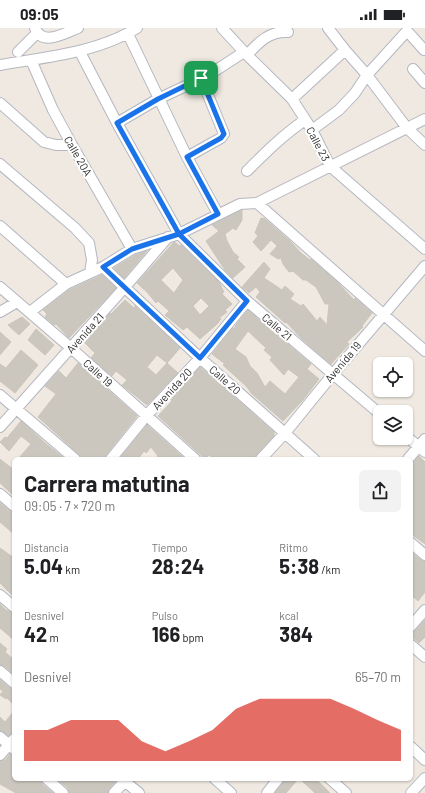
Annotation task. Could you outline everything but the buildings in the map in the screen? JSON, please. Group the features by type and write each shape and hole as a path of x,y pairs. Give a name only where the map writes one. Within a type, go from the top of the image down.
{"street":[{"path":"18,52 36,30 43,38 55,38 78,28"},
{"path":"213,28 243,51"},
{"name":"Calle 23","path":"222,28 292,99 312,130 330,166 425,249"},
{"path":"328,28 367,75 407,128 425,145"},
{"path":"0,66 80,52 133,31 158,99 218,214"},
{"path":"312,130 339,110 355,93 367,75 408,31 424,50"},
{"path":"117,123 158,99 201,78 260,40 279,32 288,32"},
{"path":"292,99 345,50"},
{"name":"Calle 21","path":"80,52 117,123 179,234 247,301 373,408"},
{"name":"Calle 20A","path":"31,60 53,110 72,146 132,249"},
{"path":"413,69 425,83"},
{"path":"187,157 221,138 224,134 201,78"},
{"path":"0,103 44,142 56,145 72,146"},
{"path":"30,312 66,284 103,267 132,249 179,234 240,204 257,203 425,119"},
{"path":"247,171 281,138 305,120"},
{"path":"0,164 75,228 89,243 92,260 90,273"},
{"path":"257,203 425,351"},
{"path":"0,226 66,284"},
{"name":"Avenida 21","path":"0,427 125,288 168,237"},
{"name":"Avenida 19","path":"264,457 425,266"},
{"name":"Calle 20","path":"103,267 200,358 312,457"},
{"name":"Calle 19","path":"0,287 71,348 193,457"},
{"name":"Avenida 20","path":"114,457 146,416 200,358 247,301"},
{"path":"0,312 17,302"},
{"path":"0,395 73,457"},
{"path":"410,457 423,446 413,440"},
{"path":"0,494 12,504"},
{"path":"413,545 425,555"},
{"path":"0,595 12,605"},
{"path":"413,624 425,610"},
{"path":"413,647 425,657"},
{"path":"0,671 12,681"},
{"path":"0,737 12,744 0,755"},
{"path":"413,749 425,760"},
{"path":"411,793 425,778"},
{"path":"49,781 63,793"},
{"path":"114,793 124,781"},
{"path":"126,781 139,793"},
{"path":"217,781 231,793"},
{"path":"267,793 276,781"},
{"path":"332,781 346,793"}],"route":[{"path":"201,78 158,99 117,123 179,234 247,301 200,358 103,267 132,249 179,234 218,214 187,157 221,138 224,134 201,78"}]}
